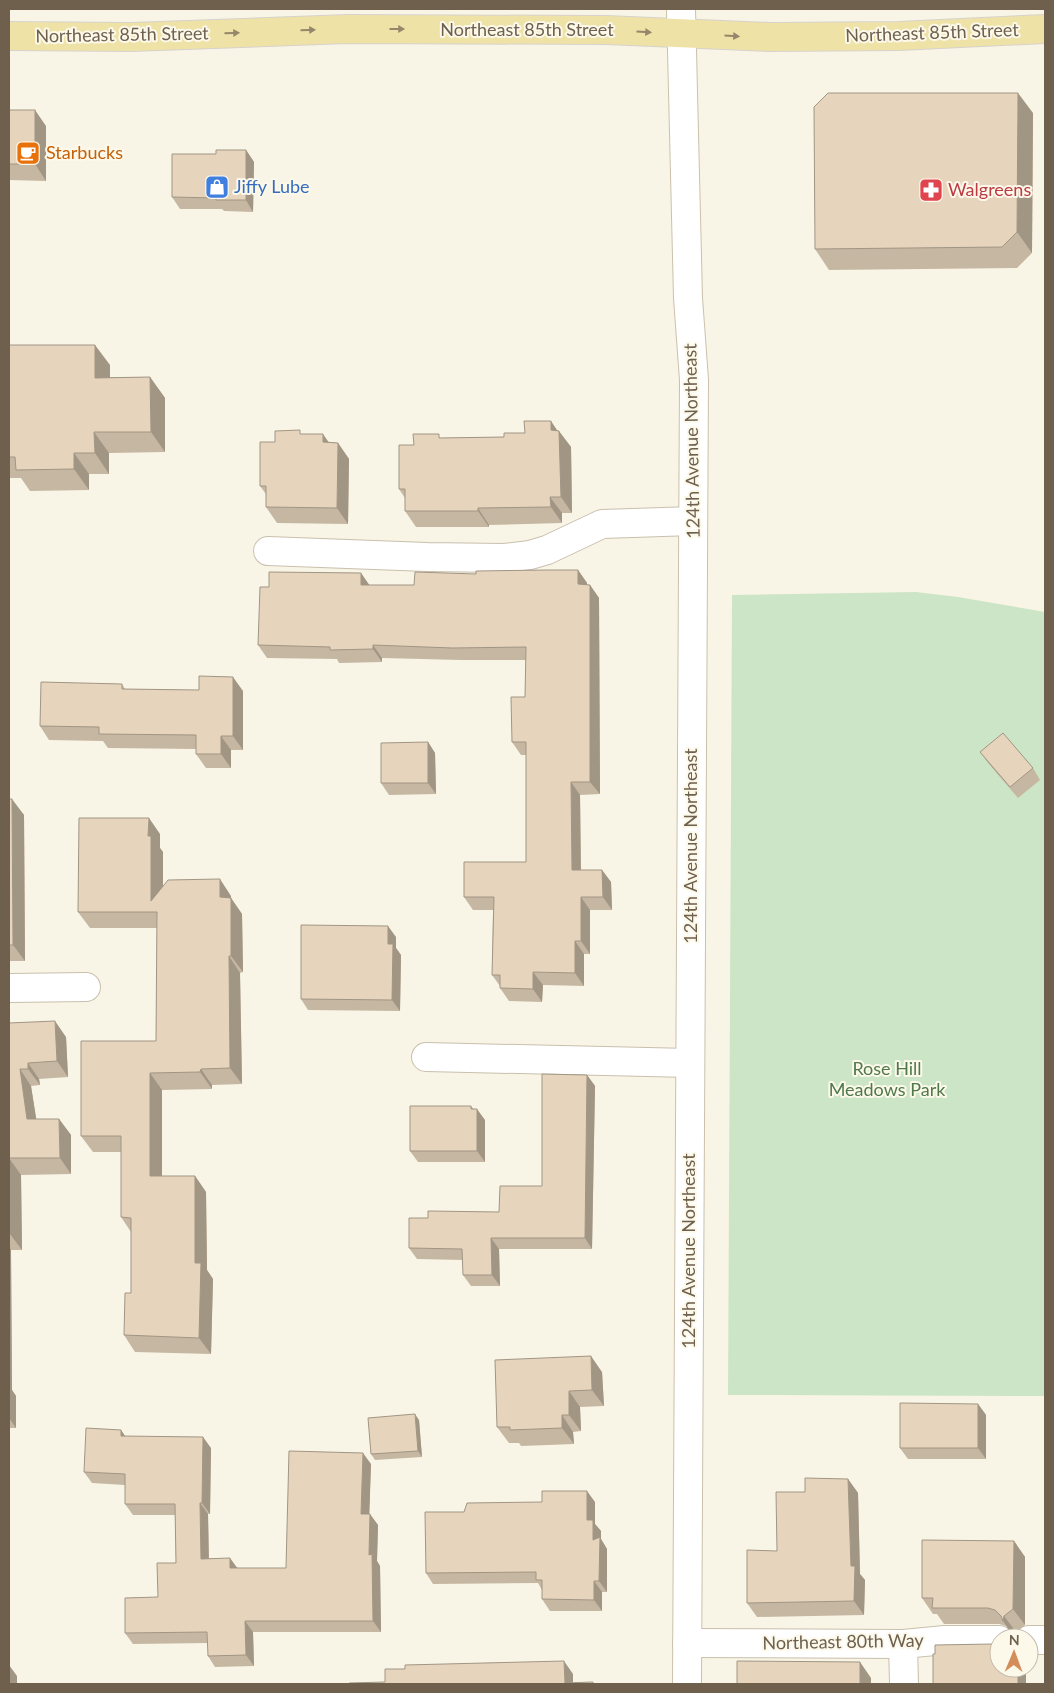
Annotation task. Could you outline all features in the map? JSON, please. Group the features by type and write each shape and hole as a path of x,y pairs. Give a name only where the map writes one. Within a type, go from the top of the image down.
{"main road":[{"name":"Northeast 85th Street","path":"9,36 131,37 348,29 606,30 682,21 771,38 899,36 1045,29"},
{"name":"124th Avenue Northeast","path":"682,21 688,298 694,380 687,1684"},
{"path":"268,551 504,558 530,555 547,550 602,524 693,521"},
{"path":"9,988 86,987"},
{"path":"426,1057 690,1062"},
{"name":"Northeast 80th Way","path":"687,1643 903,1644 946,1640 989,1640"},
{"path":"903,1644 904,1684"}],"green space":[{"name":"Rose Hill Meadows Park","path":"916,592 1045,612 1045,1396 728,1395 732,595"}],"building":[{"name":"Walgreens","path":"828,93 1018,93 1017,232 1002,247 815,249 814,107"},
{"path":"9,110 35,110 35,164 9,164"},
{"name":"Jiffy Lube","path":"216,150 246,150 246,200 172,197 172,154 216,154"},
{"path":"9,345 95,345 95,378 150,377 151,432 94,432 95,453 74,453 74,469 16,470 15,457 9,457"},
{"path":"524,421 551,421 551,430 559,431 561,497 550,497 551,507 478,508 478,511 405,511 405,489 399,489 399,445 414,445 413,434 439,434 439,438 504,437 504,433 525,433"},
{"path":"300,430 300,434 323,434 323,442 338,443 337,508 266,507 266,486 260,486 260,442 275,442 275,431"},
{"path":"578,570 578,584 590,585 590,782 571,782 572,870 602,870 603,897 581,897 581,941 575,941 575,973 533,972 533,989 500,988 500,975 492,975 494,897 464,897 464,862 526,862 526,742 512,742 511,697 525,697 526,647 452,648 373,645 373,649 330,650 330,647 258,645 260,587 269,587 269,572 361,573 361,585 414,585 415,572 476,574 476,571"},
{"path":"199,676 233,677 233,736 221,736 221,754 196,754 196,735 99,734 99,727 40,726 41,682 122,684 122,689 199,690"},
{"path":"1003,733 1033,768 1010,787 980,752"},
{"path":"428,742 428,783 381,783 381,743"},
{"path":"9,799 12,799 13,945 9,945"},
{"path":"79,818 149,818 148,836 151,836 151,901 168,880 220,879 220,897 231,898 231,956 229,956 230,1068 201,1069 200,1072 150,1073 150,1176 195,1176 195,1263 201,1263 199,1338 124,1335 125,1293 131,1293 131,1218 121,1217 121,1136 81,1136 81,1041 156,1041 157,912 78,912"},
{"path":"301,925 388,926 388,944 393,944 392,1000 301,999"},
{"path":"55,1021 57,1061 28,1063 28,1069 20,1069 27,1119 59,1119 60,1158 9,1158 9,1023"},
{"path":"542,1074 587,1075 585,1238 491,1238 492,1275 463,1275 462,1249 409,1248 409,1218 428,1218 428,1211 499,1212 500,1186 542,1186"},
{"path":"410,1106 471,1106 471,1109 477,1109 477,1151 410,1151"},
{"path":"9,1158 10,1234 9,1234"},
{"path":"591,1356 592,1390 569,1391 569,1415 562,1415 562,1428 510,1430 510,1427 497,1427 495,1360"},
{"path":"900,1403 978,1404 978,1448 900,1448"},
{"path":"415,1414 418,1451 371,1454 368,1418"},
{"path":"86,1428 121,1430 121,1436 203,1437 202,1503 200,1503 201,1559 230,1558 230,1568 286,1568 289,1451 363,1453 361,1514 370,1514 369,1555 372,1554 373,1621 245,1621 246,1655 208,1656 207,1632 125,1633 125,1598 158,1597 157,1563 176,1563 175,1504 125,1504 125,1474 84,1472"},
{"path":"805,1478 848,1479 851,1566 855,1566 854,1601 747,1603 747,1550 777,1551 776,1492 805,1492"},
{"path":"542,1491 587,1491 587,1520 593,1520 593,1540 600,1537 599,1581 594,1581 594,1600 542,1599 542,1580 536,1580 536,1572 426,1573 425,1512 464,1512 467,1503 542,1502"},
{"path":"922,1540 1014,1541 1013,1609 1004,1616 1003,1621 995,1610 988,1608 932,1608 933,1598 922,1598"},
{"path":"989,1644 989,1678 1018,1678 1018,1684 933,1684 933,1654 935,1654 935,1645"},
{"path":"564,1661 565,1683 593,1682 593,1684 349,1684 385,1682 385,1669 405,1669 405,1665"},
{"path":"737,1661 860,1662 860,1684 737,1684"}],"place":[{"name":"Starbucks","path":"28,153"},
{"name":"Jiffy Lube","path":"217,187"},
{"name":"Walgreens","path":"931,190"}]}
